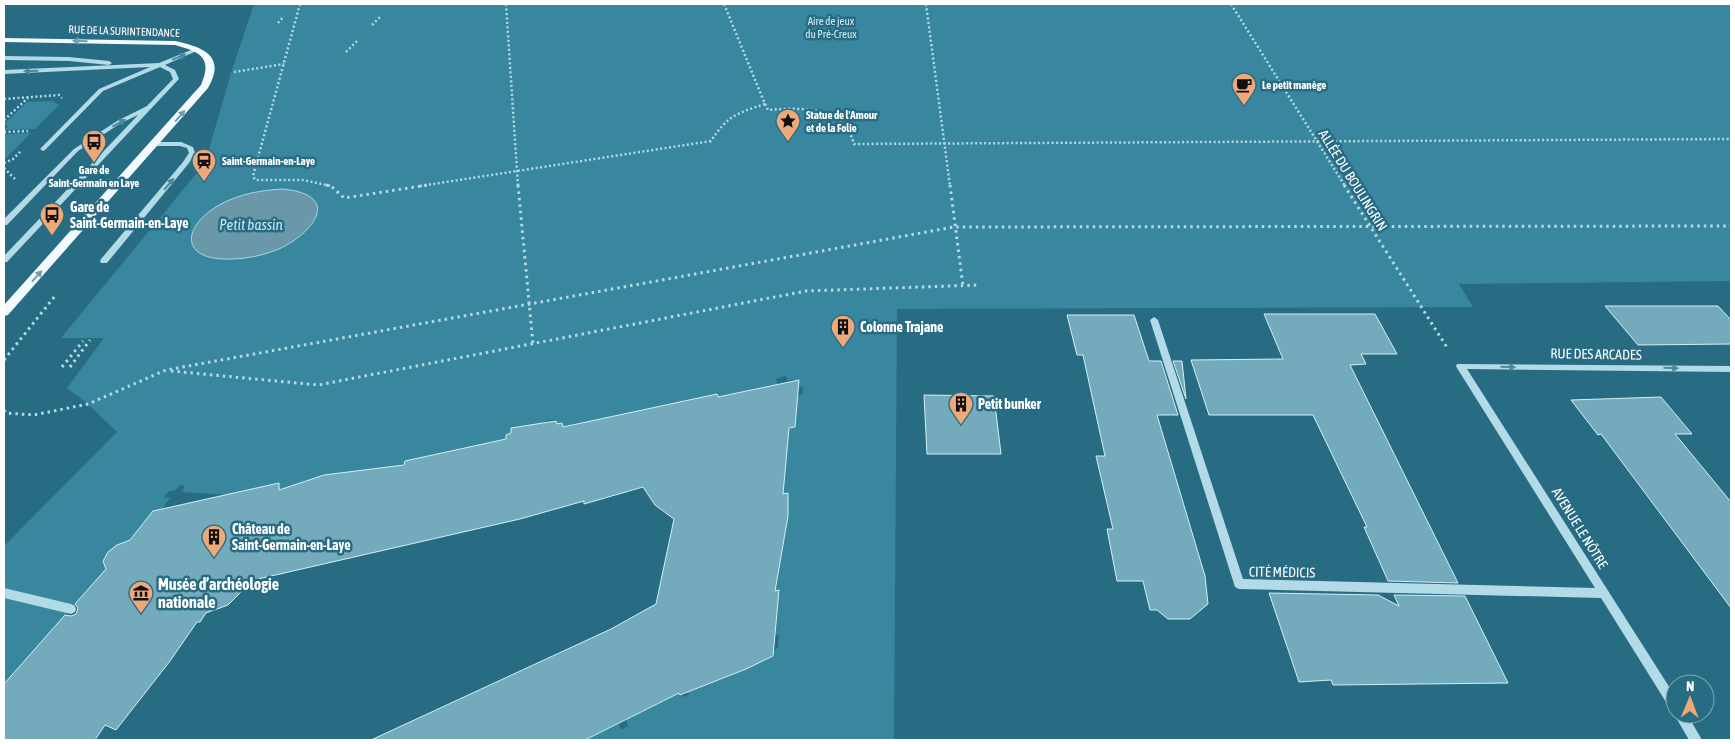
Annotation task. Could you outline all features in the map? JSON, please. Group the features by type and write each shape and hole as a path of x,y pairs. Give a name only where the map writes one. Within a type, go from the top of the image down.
{"main road":[{"name":"RUE DE LA SURINTENDANCE","path":"4,40 175,43 198,49"},
{"path":"4,312 156,144 205,86 211,72 210,61 198,49"}],"street":[{"path":"43,150 101,90 198,49"},
{"path":"4,58 69,59 132,65"},
{"path":"4,72 161,65"},
{"path":"4,223 76,150 119,122 153,105"},
{"path":"4,260 153,105"},
{"path":"104,261 186,163 192,153 190,147 181,144 156,144"},
{"name":"CITÉ MÉDICIS","path":"1154,320 1238,584 1603,593"},
{"name":"RUE DES ARCADES","path":"1460,366 1731,369"},
{"name":"AVENUE LE NÔTRE","path":"1460,366 1665,690"},
{"path":"4,593 71,608"},
{"path":"1686,724 1696,740"}],"lane":[{"path":"153,105 176,79 173,71 161,65"}],"path":[{"path":"300,4 253,176 255,180 303,180 331,186 344,198 711,141 722,124 742,112 765,104"},
{"path":"506,4 517,171 532,344"},
{"path":"724,4 768,110 796,109 832,118 843,124 849,131 854,144 1731,139"},
{"path":"926,4 963,286"},
{"name":"ALLÉE DU BOULINGRIN","path":"1231,4 1420,307 1460,366"},
{"path":"278,23 284,16"},
{"path":"372,25 380,17"},
{"path":"346,52 358,40"},
{"path":"209,79 223,79 225,74 284,64"},
{"path":"4,99 28,97 4,120"},
{"path":"4,132 32,131"},
{"path":"4,168 15,179"},
{"path":"4,410 6,413 34,415 88,404 166,370 954,227 1731,226"},
{"path":"166,370 318,385 806,291 979,285"},
{"path":"70,367 90,340"},
{"path":"62,367 83,341"}],"green space":[{"name":"Aire de jeux du Pré-Creux","path":"254,4 1731,4 1731,281 1459,284 1473,307 897,309 894,740 585,740 619,724 621,730 628,726 626,719 679,693 682,697 689,695 686,688 778,648 779,635 771,634 779,591 772,591 777,540 784,540 785,534 788,493 783,494 789,428 795,427 793,395 802,395 803,387 798,386 798,383 792,379 788,382 786,376 776,379 778,385 718,397 717,394 711,395 711,399 658,406 652,408 652,412 609,421 607,417 601,419 602,422 564,429 562,423 557,424 555,419 545,421 545,424 521,429 520,426 511,428 511,433 506,435 506,443 469,451 469,447 462,448 405,461 404,464 278,492 279,483 249,490 247,496 182,492 185,486 180,485 174,491 169,491 164,497 170,498 137,542 126,541 110,553 103,561 107,570 4,684 4,546 117,432 88,404 67,388 104,338 61,338 205,163 231,73"},
{"path":"52,101 59,105 35,129 4,130 8,126 4,124 27,102"},
{"path":"31,133 4,160 4,134"}],"water":[{"name":"Petit bassin","path":"283,189 301,193 312,199 317,206 317,215 312,224 292,242 267,253 237,259 214,258 202,254 194,248 192,241 193,232 198,222 221,204 243,195"}],"building":[{"path":"1605,306 1718,306 1731,320 1731,344 1638,345"},
{"path":"1264,314 1375,314 1397,354 1361,354 1366,364 1350,365 1458,583 1388,581 1364,527 1367,527 1313,415 1209,415 1191,360 1283,359"},
{"path":"1067,315 1134,315 1149,361 1161,361 1178,415 1157,415 1205,576 1208,604 1190,619 1168,619 1157,610 1150,610 1143,581 1117,581 1107,529 1113,529 1096,456 1105,456 1083,355 1077,355"},
{"path":"1173,361 1182,361 1186,399"},
{"name":"Château de Saint-Germain-en-Laye","path":"799,380 795,427 789,428 783,494 788,493 788,516 775,591 779,590 773,656 746,669 680,695 679,693 585,740 371,740 611,629 656,604 674,519 655,505 643,487 584,504 584,501 520,519 245,582 242,591 228,605 206,613 200,622 197,622 170,661 116,730 105,725 95,740 4,740 4,684 65,615 71,616 76,614 78,608 75,604 106,569 103,561 108,552 117,545 130,540 153,511 279,483 279,490 324,475 404,465 405,461 506,439 506,435 511,433 511,428 556,421 557,424 562,423 563,427 717,394 718,397"},
{"name":"Petit bunker","path":"924,395 994,396 1001,454 927,454"},
{"path":"1661,397 1692,434 1675,434 1731,502 1731,608 1601,434 1598,435 1571,400"},
{"path":"1269,593 1378,595 1399,606 1394,595 1465,596 1508,683 1333,685 1331,680 1299,682"}],"place":[{"name":"Le petit manège","path":"1244,106"},
{"name":"Statue de l'Amour et de la Folie","path":"788,142"},
{"name":"Gare de Saint-Germain en Laye","path":"94,163"},
{"name":"Saint-Germain-en-Laye","path":"204,182"},
{"name":"Gare de Saint-Germain-en-Laye","path":"52,236"},
{"name":"Colonne Trajane","path":"843,348"},
{"name":"Petit bunker","path":"961,425"},
{"name":"Château de Saint-Germain-en-Laye","path":"214,558"},
{"name":"Musée d’archéologie nationale","path":"141,614"}]}
